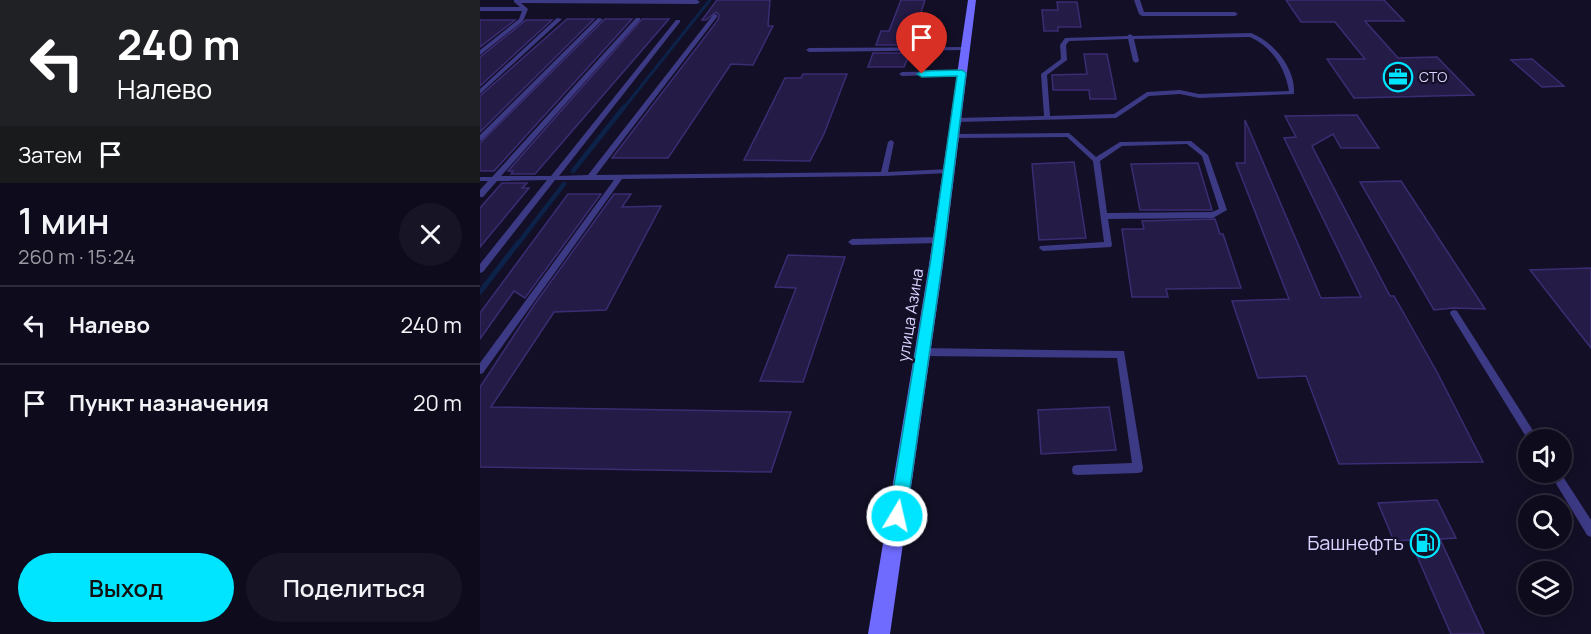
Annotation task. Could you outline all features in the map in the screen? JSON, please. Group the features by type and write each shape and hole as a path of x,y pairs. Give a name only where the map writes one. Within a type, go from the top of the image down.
{"street":[{"name":"улица Азина","path":"879,634 923,352 972,0"}],"lane":[{"path":"1137,0 1142,14 1235,14"},
{"path":"517,1 697,2"},
{"path":"517,1 525,9"},
{"path":"480,9 525,9"},
{"path":"480,53 521,20 525,9"},
{"path":"590,178 714,16"},
{"path":"480,92 559,19"},
{"path":"480,139 600,19"},
{"path":"480,195 638,19"},
{"path":"480,270 678,21"},
{"path":"957,120 1047,118 1116,116 1147,94 1180,92 1198,96 1292,93 1291,85 1273,48 1263,40 1251,36 1232,34 1067,39 1063,45 1064,60 1044,75 1047,118"},
{"path":"1130,36 1136,61"},
{"path":"809,50 965,48"},
{"path":"902,74 962,73"},
{"path":"954,136 1069,135 1096,160 1108,245 1043,248"},
{"path":"884,174 891,142"},
{"path":"1096,160 1120,144 1189,142 1205,155 1223,210 1213,215 1105,216"},
{"path":"480,179 884,174 949,171"},
{"path":"480,370 619,178"},
{"path":"852,242 939,240"},
{"path":"1454,313 1527,429"},
{"path":"923,352 1120,354 1138,468 1077,470"},
{"path":"1561,483 1591,531"}],"building":[{"path":"717,0 770,0 768,26 773,26 753,65 731,64 668,158 612,158 718,20 719,15 716,12 706,20 702,20"},
{"path":"901,0 925,0 913,45 876,45 881,31 889,31"},
{"path":"1286,0 1384,0 1404,21 1365,21 1398,58 1437,57 1474,95 1354,98 1327,59 1365,59 1335,22 1301,22"},
{"path":"1057,2 1077,2 1081,27 1058,27 1058,31 1044,31 1042,10 1058,10"},
{"path":"567,19 594,19 480,132 480,96"},
{"path":"605,19 632,19 494,171 480,171 480,143"},
{"path":"642,19 669,19 535,174 511,174 513,171 508,171"},
{"path":"480,20 515,20 480,47"},
{"path":"526,20 552,20 480,86 480,57"},
{"path":"873,53 910,53 904,67 868,67"},
{"path":"1084,54 1107,54 1116,99 1090,99 1089,90 1053,90 1052,75 1087,74"},
{"path":"1532,59 1564,86 1542,87 1511,60"},
{"path":"803,74 847,74 824,134 810,161 744,160 785,78 801,78"},
{"path":"1357,115 1379,148 1341,148 1333,134 1312,146 1390,296 1394,296 1437,372 1483,462 1339,464 1306,376 1258,378 1232,301 1289,299 1236,163 1245,163 1245,120 1321,298 1361,297 1284,138 1296,137 1285,116"},
{"path":"1074,162 1086,238 1039,240 1032,164"},
{"path":"1198,163 1212,210 1140,210 1131,164"},
{"path":"1401,181 1485,309 1434,310 1360,182"},
{"path":"502,183 527,183 522,188 529,188 480,247 480,208"},
{"path":"568,194 601,194 525,298 514,291 480,339 480,313"},
{"path":"614,194 631,194 622,207 661,206 606,310 554,312 491,407 791,412 771,472 480,467 480,387 534,305"},
{"path":"1215,219 1220,234 1223,234 1241,288 1166,289 1168,297 1132,297 1122,229 1144,229 1142,221"},
{"path":"788,255 845,257 803,382 760,381 796,288 775,287"},
{"path":"1591,268 1591,348 1530,270"},
{"path":"1109,407 1116,450 1041,454 1038,410"},
{"path":"1437,500 1456,538 1440,539 1484,634 1451,634 1410,540 1394,541 1378,503"}],"waterway":[{"path":"623,109 710,0"},
{"path":"573,171 624,107"},
{"path":"517,245 564,184"},
{"path":"480,292 518,243"}],"place":[{"name":"СТО","path":"1398,77"},
{"name":"Башнефть","path":"1425,543"}],"route":[{"path":"897,516 936,265 962,73 922,74"}]}
